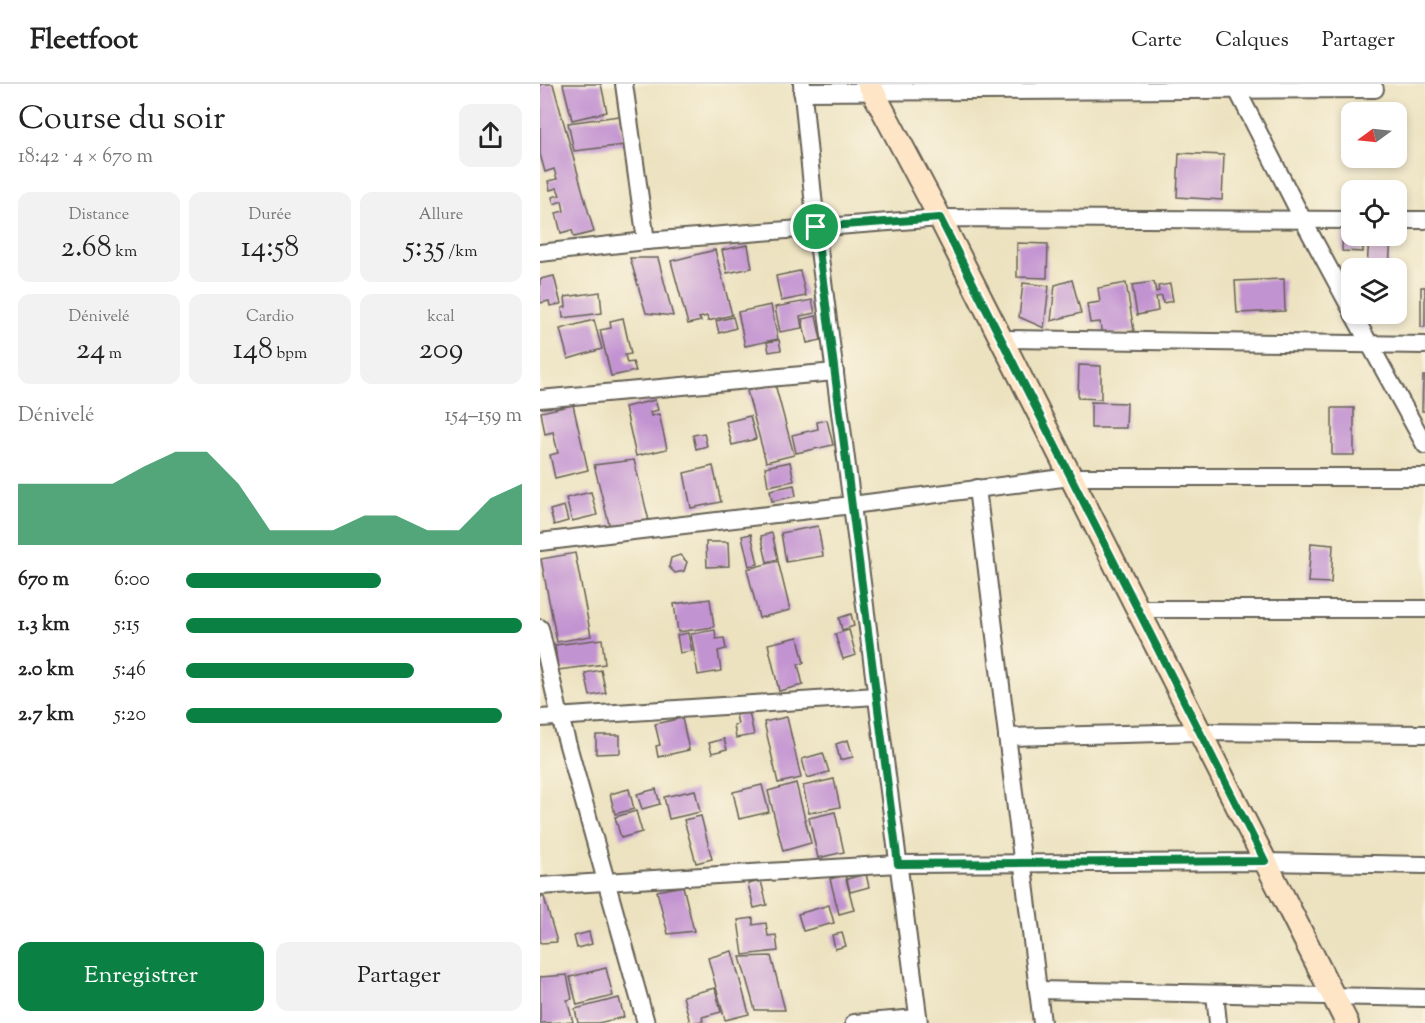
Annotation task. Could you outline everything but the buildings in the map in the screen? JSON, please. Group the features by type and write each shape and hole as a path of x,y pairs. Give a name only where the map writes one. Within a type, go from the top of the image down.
{"street":[{"path":"624,84 646,241"},
{"path":"1235,87 1341,291"},
{"path":"854,1023 918,1020 816,227 802,88 1375,89"},
{"path":"871,88 940,218 1347,1023"},
{"path":"540,253 646,241 940,218 1341,220"},
{"path":"1407,220 1425,220"},
{"path":"1358,324 1425,445"},
{"path":"1001,339 1425,345"},
{"path":"540,399 835,372"},
{"path":"540,542 1070,477 1425,477"},
{"path":"977,488 1042,1023"},
{"path":"1137,609 1425,609"},
{"path":"540,628 560,717 646,1023"},
{"path":"540,718 876,696"},
{"path":"1007,737 1199,732 1425,734"},
{"path":"540,886 898,864 1265,861 1425,865"},
{"path":"1038,990 1425,998"},
{"path":"1215,994 1218,1023"}],"route":[{"path":"940,218 1265,861 898,864 816,227 940,218"}]}
